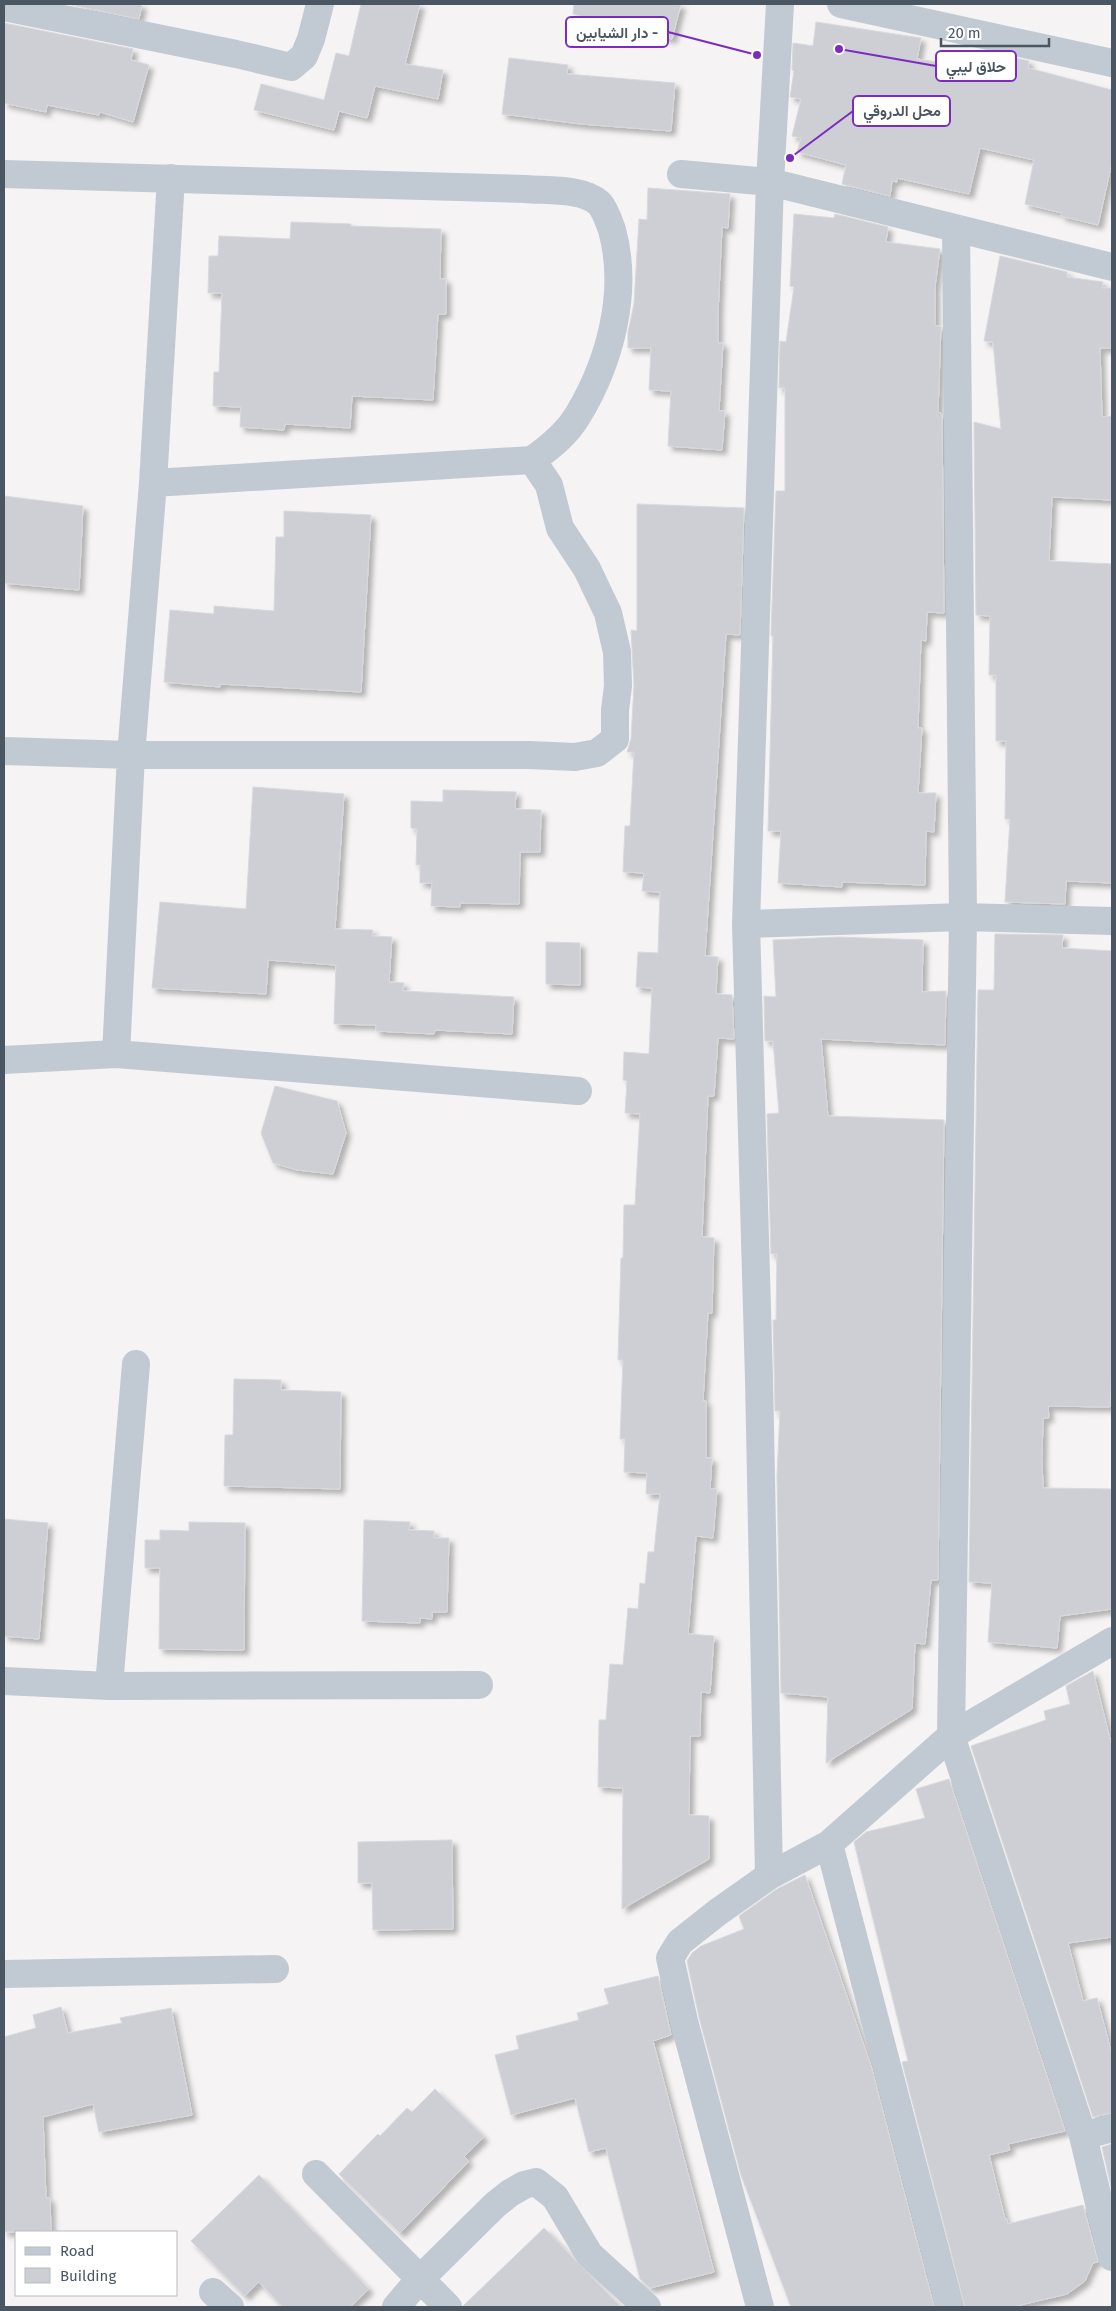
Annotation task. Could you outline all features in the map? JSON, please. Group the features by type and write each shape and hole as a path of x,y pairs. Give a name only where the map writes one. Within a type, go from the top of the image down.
{"street":[{"path":"4,7 291,67 304,56 311,39 320,4"},
{"path":"770,1876 760,1399 746,924 770,182 780,4"},
{"path":"841,4 1112,63"},
{"path":"4,174 526,189 579,194 592,198 601,204 610,224 618,252 618,295 609,343 593,387 576,417 552,445 532,460 153,483"},
{"path":"681,174 770,182 1112,267"},
{"path":"116,1054 131,755 153,483 171,178"},
{"path":"956,229 963,917 951,1736 1083,2136 1112,2257"},
{"path":"4,751 131,755 529,755 574,757 597,753 616,739 617,652 608,613 587,569 560,528 549,485 532,460"},
{"path":"746,924 963,917 1112,920"},
{"path":"4,1060 116,1054 578,1091"},
{"path":"109,1686 136,1364"},
{"path":"760,2307 684,2021 670,1958 680,1942 718,1912 770,1876 828,1844 951,1736 1112,1640"},
{"path":"4,1681 109,1686 479,1685"},
{"path":"828,1844 950,2307"},
{"path":"4,1974 275,1969"},
{"path":"1083,2136 1112,2128"},
{"path":"316,2174 419,2280 448,2307"},
{"path":"396,2307 419,2280 503,2199 524,2185 536,2182 555,2197 589,2254 647,2307"}],"building":[{"path":"67,4 142,4 139,19"},
{"path":"361,4 420,4 405,64 443,70 438,99 375,86 367,118 339,111 334,130 254,110 261,84 324,100 336,53 349,56"},
{"path":"574,4 681,4 672,39 573,14"},
{"path":"816,22 921,38 917,59 973,67 977,50 1029,61 1028,68 1112,90 1112,162 1098,225 1061,216 1062,213 1025,204 1034,160 980,148 969,194 897,178 897,182 892,181 890,196 842,184 846,165 797,152 801,138 792,136 801,99 790,97 794,71 792,70 793,43 813,46"},
{"path":"4,23 133,49 131,60 149,65 133,122 100,112 99,115 47,105 46,112 4,103"},
{"path":"509,58 568,65 567,74 675,83 671,131 581,124 502,114"},
{"path":"648,188 730,194 728,228 722,227 718,314 718,343 723,343 719,411 725,411 722,450 668,446 671,391 649,390 651,348 628,348 628,332 634,304 639,219 647,220"},
{"path":"794,214 834,218 835,214 888,227 886,242 940,249 935,287 935,326 941,326 938,412 942,414 944,613 927,612 926,641 921,640 918,728 922,728 918,793 936,793 934,832 926,831 925,885 842,882 842,887 778,883 781,831 768,831 773,636 771,636 776,491 785,491 785,388 779,388 780,341 786,342 794,287 790,286"},
{"path":"291,222 441,229 440,279 446,279 446,314 438,314 433,400 352,396 350,428 285,424 284,430 240,427 241,407 213,406 214,372 219,372 222,293 208,293 209,256 218,256 219,236 290,239"},
{"path":"1000,256 1067,272 1067,277 1103,282 1102,288 1112,288 1112,348 1100,348 1102,417 1112,416 1112,500 1052,497 1049,561 1112,564 1112,883 1066,881 1065,904 1005,902 1010,819 1005,819 1006,741 996,741 996,675 989,675 990,616 976,615 974,422 1001,429 993,342 984,341"},
{"path":"4,496 83,506 79,590 4,583"},
{"path":"637,504 744,508 740,635 726,634 705,956 718,957 716,994 732,995 734,1039 718,1038 714,1096 708,1096 702,1237 714,1238 712,1313 708,1313 703,1401 706,1401 706,1458 712,1458 710,1489 717,1489 713,1538 696,1536 688,1634 714,1636 710,1693 701,1692 700,1736 690,1736 689,1815 709,1816 709,1859 622,1909 623,1788 598,1787 599,1720 606,1720 610,1664 623,1665 628,1608 638,1609 640,1583 645,1584 648,1552 654,1552 660,1494 646,1494 647,1473 624,1472 625,1439 620,1439 623,1360 618,1360 624,1205 635,1205 640,1114 625,1113 627,1081 623,1080 624,1052 649,1054 652,988 636,987 638,952 658,953 660,892 642,891 644,873 623,872 625,826 630,826 634,752 627,752 631,739 634,686 631,630 637,631"},
{"path":"284,511 371,515 361,692 220,684 220,687 164,682 170,610 214,614 214,606 274,611 276,537 284,537"},
{"path":"253,787 344,794 335,929 373,930 372,936 392,937 389,982 404,983 403,991 514,997 512,1034 435,1030 434,1034 376,1031 376,1025 334,1024 336,965 268,960 266,994 152,988 160,902 246,909"},
{"path":"443,790 516,792 515,809 541,810 540,852 520,852 519,904 460,903 460,907 431,906 432,883 420,883 420,865 416,865 417,829 411,828 411,801 443,802"},
{"path":"995,934 1063,935 1062,948 1112,951 1112,1363 1110,1407 1048,1406 1049,1418 1043,1418 1042,1459 1043,1488 1112,1489 1112,1609 1060,1616 1057,1648 988,1642 992,1583 969,1582 978,990 994,990"},
{"path":"839,937 923,940 922,992 946,991 945,1045 821,1039 828,1116 944,1120 938,1580 931,1580 925,1644 915,1643 912,1709 826,1763 828,1697 781,1693 777,1476 780,1411 775,1411 773,1320 776,1320 777,1254 771,1254 767,1114 779,1113 773,1041 765,1041 764,996 776,997 773,940"},
{"path":"546,942 580,943 580,985 546,984"},
{"path":"275,1086 337,1101 346,1133 333,1174 297,1170 273,1163 261,1133"},
{"path":"234,1379 281,1380 281,1390 341,1392 340,1489 224,1486 225,1435 233,1435"},
{"path":"4,1519 48,1523 39,1639 4,1636"},
{"path":"364,1520 410,1522 409,1530 434,1531 434,1538 449,1538 447,1612 432,1612 432,1619 420,1618 420,1623 362,1621"},
{"path":"189,1522 245,1523 244,1650 159,1649 160,1568 145,1568 145,1540 160,1540 160,1530 189,1531"},
{"path":"1093,1671 1112,1747 1112,1937 1068,1943 1083,2001 1097,1998 1112,2055 1112,2113 1093,2117 971,1746 1046,1720 1044,1711 1070,1704 1066,1686"},
{"path":"949,1779 1065,2131 1008,2144 1010,2150 989,2155 1005,2219 1007,2219 1008,2224 1083,2205 1098,2262 1093,2263 1085,2281 1067,2294 1012,2307 965,2307 902,2062 908,2061 854,1842 866,1832 925,1818 916,1789"},
{"path":"452,1840 453,1929 373,1930 372,1883 358,1883 358,1842"},
{"path":"805,1875 871,2066 934,2307 791,2307 741,2175 699,2017 687,1961 692,1953 701,1946 744,1929 739,1916 777,1889"},
{"path":"658,1976 671,2035 653,2041 714,2272 650,2288 640,2279 606,2148 589,2152 575,2098 511,2115 495,2055 519,2049 516,2036 579,2020 577,2013 609,2004 604,1989"},
{"path":"61,2007 68,2033 122,2023 120,2018 171,2008 192,2115 99,2132 93,2104 43,2117 46,2198 50,2198 51,2231 4,2232 4,2037 36,2028 33,2015"},
{"path":"435,2089 484,2137 464,2157 469,2161 400,2233 339,2174 378,2134 380,2136 407,2108 412,2112"},
{"path":"1112,2144 1112,2191 1102,2147"},
{"path":"259,2175 369,2289 350,2307 283,2307 259,2282 245,2296 191,2241"},
{"path":"544,2228 621,2307 463,2307 463,2306"}],"place":[{"name":"حلاق ليبي","path":"839,49"},
{"name":"دار الشيابين -","path":"757,55"},
{"name":"محل الدروقي","path":"790,158"}]}
